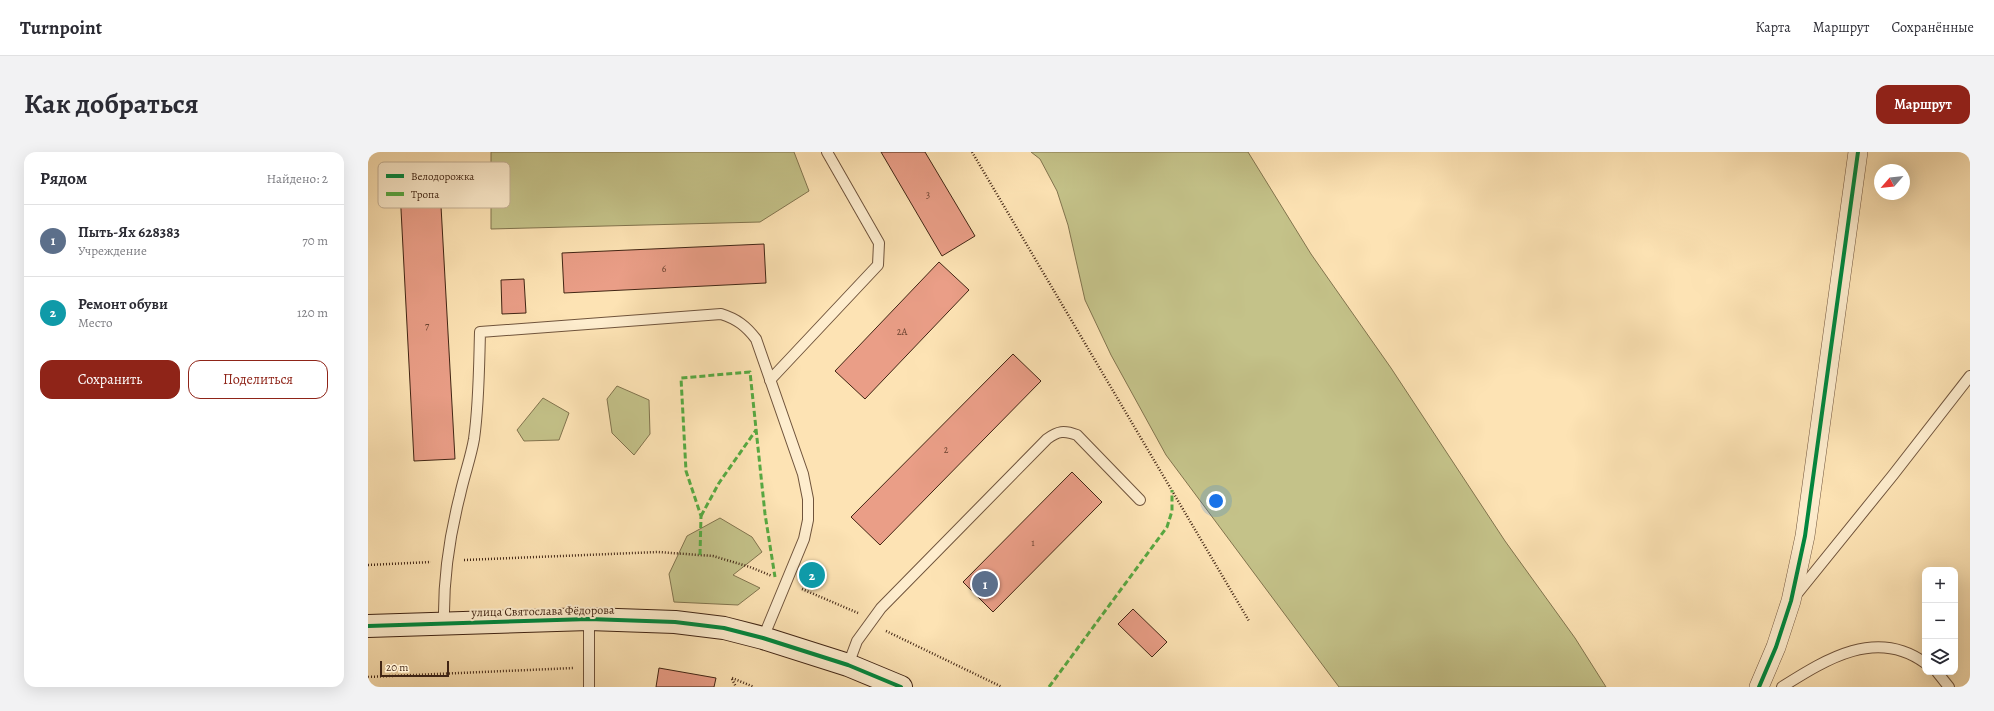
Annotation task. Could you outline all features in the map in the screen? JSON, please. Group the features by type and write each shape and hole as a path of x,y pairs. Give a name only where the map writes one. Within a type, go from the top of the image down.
{"street":[{"path":"1759,687 1776,647 1791,601 1805,536 1858,152"},
{"name":"улица Святослава Фёдорова","path":"368,626 589,619 675,622 724,628 763,638 848,665 901,687"}],"lane":[{"path":"770,380 878,265 879,243 827,152"},
{"path":"444,624 443,590 446,561 459,496 474,440 477,415 480,332 721,314 735,318 756,339 803,474 808,499 808,520 804,539 763,638"},
{"path":"1791,601 1893,475 1970,376"},
{"path":"848,665 857,641 870,621 1042,445 1058,432 1068,432 1077,435 1140,500"},
{"path":"589,619 589,687"},
{"path":"1782,687 1810,669 1841,654 1864,647 1895,649 1922,660"},
{"path":"1939,675 1949,687"}],"path":[{"path":"972,152 1249,621"},
{"path":"368,565 658,552 713,556 750,567 858,613 884,630 1002,687"},
{"path":"368,677 590,669"},
{"path":"736,687 732,678 754,687"}],"shaded area":[{"path":"491,152 794,152 809,191 760,222 491,229 491,208 510,208 510,162 491,162"},
{"path":"1031,152 1248,152 1311,254 1391,368 1505,541 1575,638 1606,687 1339,687 1166,455 1111,355 1085,300 1068,225 1057,191 1040,159"},
{"path":"617,386 649,400 650,434 634,455 612,433 607,399"},
{"path":"543,398 569,413 559,440 524,441 517,430"},
{"path":"720,518 752,537 762,552 733,575 760,588 738,605 674,602 669,574 687,536"}],"building":[{"path":"881,152 925,152 975,236 942,256"},
{"path":"401,208 441,208 455,459 414,461"},
{"path":"764,244 766,283 564,293 562,253"},
{"path":"939,262 969,290 865,399 835,371"},
{"path":"524,279 526,313 502,314 501,280"},
{"path":"1013,354 1041,381 880,545 851,517"},
{"path":"1072,472 1102,502 993,612 963,582"},
{"path":"810,564 821,568 814,585 803,581"},
{"path":"1133,609 1167,642 1152,657 1118,624"},
{"path":"659,668 716,678 714,687 656,687"}],"marked path":[{"path":"700,555 701,516 686,471 681,378 750,372 765,514 775,577"},
{"path":"701,516 719,483 756,430"},
{"path":"1049,687 1167,527 1172,511 1172,490"}],"cycle path":[{"path":"1759,687 1776,647 1791,601 1805,536 1858,152"},
{"path":"368,626 589,619 675,622 724,628 763,638 848,665 901,687"}],"place":[{"name":"Ремонт обуви","path":"812,575"},
{"name":"Пыть-Ях 628383","path":"985,584"}]}
